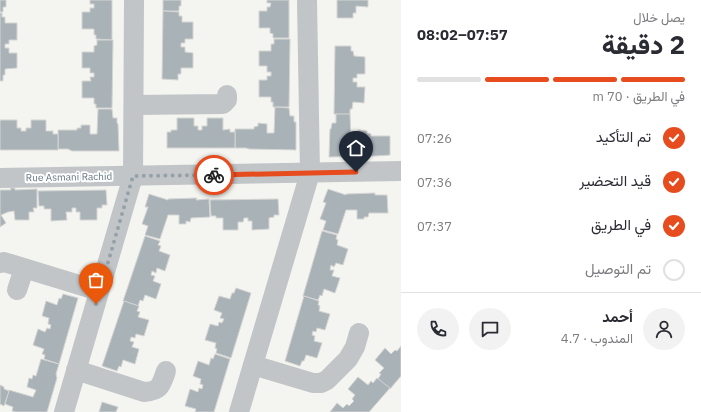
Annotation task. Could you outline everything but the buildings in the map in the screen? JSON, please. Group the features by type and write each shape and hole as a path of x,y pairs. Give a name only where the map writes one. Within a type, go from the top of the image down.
{"street":[{"path":"64,412 133,176 134,0"},
{"path":"239,412 310,173 307,0"},
{"path":"134,105 222,104 227,100 228,95"},
{"name":"Rue Asmani Rachid","path":"0,178 401,171"},
{"path":"0,263 4,262 99,291"},
{"path":"17,290 24,268"},
{"path":"253,365 321,384 348,360 355,347 359,332"},
{"path":"76,370 144,392 154,392 159,388 163,382 166,371"}],"way so far":[{"path":"96,304 133,176 214,175"}],"route":[{"path":"214,175 356,172"}]}
